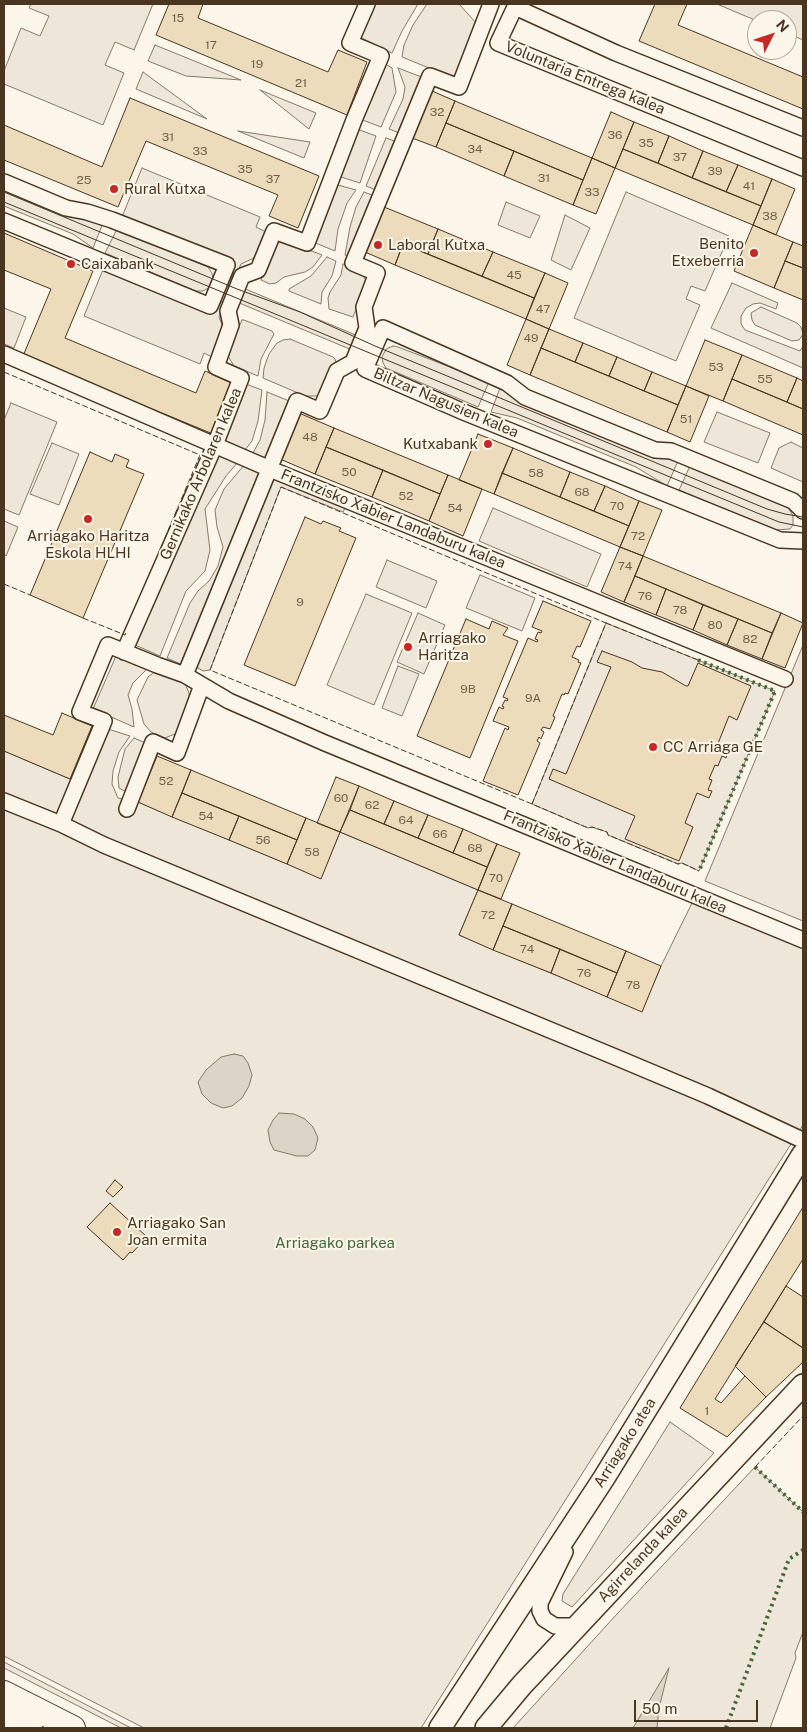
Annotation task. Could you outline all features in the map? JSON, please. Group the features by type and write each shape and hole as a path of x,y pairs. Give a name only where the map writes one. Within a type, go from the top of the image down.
{"main road":[{"name":"Arriagako atea","path":"440,1728 595,1492 802,1146"},
{"name":"Agirrelanda kalea","path":"486,1728 577,1626 803,1385"},
{"path":"4,1693 73,1728"},
{"path":"4,1714 30,1728"}],"street":[{"name":"Gernikako Arbolaren kalea","path":"124,652 215,445 242,378 216,367 231,325 228,310 242,276 258,270 274,231 307,243 354,120 381,56 350,43 367,4"},
{"path":"185,675 297,401 320,411 338,371 353,362 367,328 364,306 377,273 354,263 430,76 459,87 491,4"},
{"name":"Voluntaria Entrega kalea","path":"803,128 616,53 515,6 498,43 803,168"},
{"path":"4,182 66,208 112,220 227,266 210,306 4,221"},
{"name":"Biltzar Nagusien kalea","path":"803,511 793,501 671,450 655,450 525,397 507,383 382,328 365,369 466,413 780,540 803,541"},
{"name":"Frantzisko Xabier Landaburu kalea","path":"4,354 270,469 785,679"},
{"path":"61,824 104,721 80,712 108,645 124,652"},
{"name":"Frantzisko Xabier Landaburu kalea","path":"124,652 185,675 229,700 325,742 803,940"},
{"path":"127,809 153,742 177,753 202,685"},
{"path":"4,801 61,824 104,845 664,1077 802,1146"},
{"path":"577,1626 555,1626 547,1621 540,1611 540,1603 595,1492"}],"green space":[{"path":"31,4 153,4 134,50 115,42 105,65 124,73 103,125 4,84 4,71 21,28 40,36 49,16 29,8"},
{"path":"372,4 418,4 392,53 358,36"},
{"path":"427,4 459,4 477,24 456,79 402,57 404,45 413,25"},
{"path":"717,4 803,4 803,40 797,37 797,10 747,10 747,17"},
{"path":"155,45 241,80 186,76 148,61"},
{"path":"384,63 392,68 396,92 381,127 360,119"},
{"path":"398,68 424,78 402,134 389,129 403,99 405,87"},
{"path":"143,72 207,119 136,89"},
{"path":"260,90 316,113 309,129"},
{"path":"357,129 376,136 360,183 338,176"},
{"path":"238,131 310,142 304,158"},
{"path":"386,138 397,142 379,191 366,186"},
{"path":"334,184 356,190 347,203 338,229 335,251 313,242"},
{"path":"4,188 77,218 103,223 93,248 73,234 4,206"},
{"path":"364,192 377,197 352,258 345,255 350,227 356,207"},
{"path":"626,192 729,236 705,291 691,286 686,299 700,305 676,361 574,318"},
{"path":"506,202 540,216 530,238 498,225"},
{"path":"565,215 590,228 571,270 551,260"},
{"path":"117,229 208,267 213,278 210,287 203,291 196,291 105,253"},
{"path":"283,240 322,255 313,267 305,272 284,277 276,283 270,284 261,280 262,276 260,275 275,243"},
{"path":"327,257 336,261 332,276 322,292 321,304 289,291 289,289 311,276"},
{"path":"343,264 360,271 367,282 353,317 329,309 328,298 341,275"},
{"path":"732,283 778,303 776,309 760,303 753,304 746,308 741,316 741,324 745,330 800,351 803,346 803,368 711,328"},
{"path":"243,288 358,336 352,350 237,302"},
{"path":"761,307 797,323 801,327 803,334 799,340 792,341 755,325 751,313"},
{"path":"4,308 26,317 14,348 4,344"},
{"path":"242,320 272,331 274,334 261,359 258,376 234,366 228,356"},
{"path":"290,339 335,359 336,362 323,390 317,396 305,396 263,378 269,354 277,343"},
{"path":"393,346 489,382 478,407 386,368 382,357 386,349"},
{"path":"246,384 262,390 258,421 252,441 245,450 222,439"},
{"path":"500,388 678,461 667,486 636,467 517,418 491,412"},
{"path":"267,392 287,400 290,407 265,459 253,453 260,440 265,420"},
{"path":"11,403 57,422 19,515 4,509 4,420"},
{"path":"717,412 770,433 758,463 704,442"},
{"path":"791,442 803,448 803,482 771,468 779,448"},
{"path":"52,443 79,454 59,505 30,494"},
{"path":"214,452 238,462 226,476 205,509 210,550 205,571 186,591 160,656 135,645"},
{"path":"245,464 258,472 259,482 185,666 167,658 190,603 198,591 209,581 218,566 223,547 217,527 215,510 224,489"},
{"path":"690,466 788,507 793,516 793,525 790,529 776,530 679,490"},
{"path":"274,476 346,506 343,512 281,487 210,670 203,671 198,668 196,661"},
{"path":"493,508 601,554 587,587 479,541"},
{"path":"4,521 18,527 6,556 4,554"},
{"path":"387,560 437,581 426,608 376,587"},
{"path":"480,575 535,598 522,631 466,608"},
{"path":"366,594 412,613 374,705 327,685"},
{"path":"418,613 445,625 424,674 397,662"},
{"name":"CC Arriaga GE","path":"606,623 775,691 699,871 608,835 607,832 592,827 588,828 532,804"},
{"path":"803,645 803,921 705,881"},
{"path":"116,656 149,667 133,683 128,695 134,727 93,709"},
{"path":"398,666 419,674 402,716 382,708"},
{"path":"158,669 184,681 189,693 190,714 180,732 165,738 151,732 144,724 137,700 148,677"},
{"name":"Arriagako parkea","path":"105,728 130,736 119,752 113,771 112,784 118,798 138,802 321,878 340,832 478,890 459,935 642,1011 661,966 692,903 803,948 803,1125 421,1728 144,1728 4,1656 4,751 81,782"},
{"path":"134,738 148,744 128,793 119,788 118,777 125,749"},
{"path":"670,1422 714,1453 572,1607 562,1601 563,1594"},
{"path":"755,1467 803,1512 803,1632 795,1653 796,1658 770,1728 513,1728 617,1614"},
{"path":"4,1662 131,1728 121,1728 4,1668"}],"shaded area":[{"path":"142,168 260,217 256,227 266,232 256,257 241,264 235,278 117,229"},
{"path":"109,255 225,303 219,317 225,332 214,358 204,353 200,364 84,316"},
{"path":"234,1054 243,1056 248,1063 252,1075 249,1086 242,1098 232,1106 223,1108 211,1103 202,1094 198,1082 206,1070 221,1057"},
{"path":"279,1113 294,1114 305,1119 313,1127 318,1138 315,1150 308,1156 297,1156 274,1150 270,1142 268,1130"},
{"path":"669,1668 659,1708 657,1728 633,1728"}],"building":[{"path":"169,4 203,4 198,18 328,72 338,50 367,62 347,115 156,35"},
{"path":"655,4 687,4 678,25 747,54 747,60 762,60 803,77 803,109 639,41"},
{"path":"432,91 455,101 436,147 412,138"},
{"path":"130,98 319,176 298,228 269,216 278,195 146,141 118,207 4,160 4,125 102,167"},
{"path":"455,101 592,158 583,180 446,123"},
{"path":"611,112 634,122 615,168 592,158"},
{"path":"634,122 669,136 658,163 623,149"},
{"path":"446,123 514,151 504,176 436,147"},
{"path":"669,136 703,151 692,178 658,163"},
{"path":"623,149 761,206 753,225 615,168"},
{"path":"514,151 583,180 573,205 504,176"},
{"path":"703,151 738,165 726,192 692,178"},
{"path":"592,158 615,168 596,214 573,205"},
{"path":"738,165 772,179 761,206 726,192"},
{"path":"772,179 795,189 776,235 753,225"},
{"path":"384,207 438,229 428,254 403,244 395,265 365,252"},
{"path":"753,225 793,242 774,288 734,271"},
{"path":"438,229 493,252 482,276 428,254"},
{"path":"4,233 93,271 65,338 196,393 205,371 234,384 213,434 23,356 51,289 4,270"},
{"path":"793,242 803,246 803,268 785,261"},
{"path":"403,244 534,298 526,319 395,265"},
{"path":"493,252 545,273 534,298 482,276"},
{"path":"785,261 803,268 803,300 774,288"},
{"path":"545,273 568,283 549,329 526,319"},
{"path":"526,319 549,329 530,375 507,365"},
{"path":"549,329 583,343 575,362 541,348"},
{"path":"705,340 742,355 723,401 686,386"},
{"path":"583,343 617,357 609,376 575,362"},
{"path":"541,348 678,405 667,432 530,375"},
{"path":"742,355 797,378 787,402 732,379"},
{"path":"617,357 652,372 644,391 609,376"},
{"path":"652,372 686,386 678,405 644,391"},
{"path":"797,378 803,381 803,409 787,402"},
{"path":"732,379 803,409 803,435 723,401"},
{"path":"686,386 709,396 690,442 667,432"},
{"path":"299,413 334,428 315,474 280,459"},
{"path":"334,428 448,475 440,494 326,447"},
{"path":"478,434 513,448 494,494 459,480"},
{"path":"326,447 383,470 372,497 315,474"},
{"path":"513,448 570,472 560,497 502,473"},
{"path":"90,452 112,462 115,454 129,460 126,467 144,474 83,618 30,595"},
{"path":"383,470 440,494 429,521 372,497"},
{"path":"570,472 605,486 594,511 560,497"},
{"path":"502,473 629,526 620,547 494,494"},
{"path":"448,475 482,489 463,536 429,521"},
{"path":"605,486 639,501 629,526 594,511"},
{"path":"639,501 662,510 643,556 620,547"},
{"path":"305,517 321,524 323,521 341,528 339,531 356,538 295,686 244,665"},
{"path":"620,547 643,556 624,602 601,592"},
{"path":"643,556 781,613 772,633 635,576"},
{"path":"635,576 666,589 656,615 624,602"},
{"path":"666,589 703,605 693,630 656,615"},
{"path":"543,601 591,621 580,647 577,646 572,657 581,663 568,694 562,694 550,729 543,727 541,730 544,732 541,739 539,737 537,741 540,743 518,795 483,781 505,728 508,730 509,727 493,721 499,707 503,709 504,707 502,706 505,700 507,701 508,699 503,697 528,638 537,642 538,640 535,639 538,632 541,633 542,631 532,627"},
{"path":"703,605 738,619 727,645 693,630"},
{"path":"781,613 803,623 785,668 762,659"},
{"path":"466,619 489,629 492,621 508,628 503,635 518,641 470,758 417,736"},
{"path":"738,619 772,633 762,659 727,645"},
{"name":"CC Arriaga GE","path":"602,651 632,662 642,668 662,672 686,686 688,686 698,663 751,686 737,720 729,716 717,746 728,751 726,758 722,756 718,766 715,765 709,779 712,780 708,790 712,791 709,798 697,793 685,823 693,827 679,861 625,839 635,816 549,779 553,769 566,774 611,667 597,662"},
{"path":"62,713 92,726 70,779 4,751 4,715 53,735"},
{"path":"157,756 191,770 172,817 138,802"},
{"path":"191,770 306,818 297,840 182,793"},
{"path":"336,777 359,786 340,832 317,823"},
{"path":"359,786 394,801 384,824 350,810"},
{"path":"182,793 239,816 229,840 172,817"},
{"path":"394,801 428,815 418,838 384,824"},
{"path":"350,810 487,867 478,890 340,832"},
{"path":"428,815 463,829 453,853 418,838"},
{"path":"239,816 297,840 287,864 229,840"},
{"path":"306,818 340,832 321,879 287,864"},
{"path":"463,829 497,844 487,867 453,853"},
{"path":"497,844 520,853 501,899 478,890"},
{"path":"478,890 512,904 493,950 459,935"},
{"path":"512,904 626,951 617,973 503,926"},
{"path":"503,926 560,949 551,973 493,950"},
{"path":"560,949 617,973 607,997 551,973"},
{"path":"626,951 661,966 642,1012 607,997"},
{"path":"115,1180 123,1187 113,1197 106,1191"},
{"name":"Arriagako San Joan ermita","path":"110,1203 147,1237 123,1260 87,1227"},
{"path":"803,1207 803,1259 715,1399 721,1403 745,1376 766,1397 727,1437 680,1408"},
{"path":"786,1286 803,1297 803,1348 764,1322"},
{"path":"764,1322 803,1348 803,1362 766,1397 735,1366"}],"tram line":[{"path":"4,192 237,289 300,312 375,346 767,509 803,517"},
{"path":"4,202 779,522 803,527"}],"hedge":[{"path":"698,660 775,691 699,871"},
{"path":"755,1467 803,1512"},
{"path":"726,1728 789,1559 803,1550"}],"fence":[{"path":"4,372 200,455 159,552"},
{"path":"532,804 210,670 281,487 606,623"},
{"path":"4,584 30,595"},
{"path":"83,618 125,635 126,633"},
{"path":"698,660 606,623 532,804 588,828 592,827 607,832 608,835 699,871"},
{"path":"755,1467 803,1416"}],"place":[{"name":"Rural Kutxa","path":"114,189"},
{"name":"Laboral Kutxa","path":"378,245"},
{"name":"Benito Etxeberria","path":"754,253"},
{"name":"Caixabank","path":"71,264"},
{"name":"Kutxabank","path":"488,444"},
{"name":"Arriagako Haritza Eskola HLHI","path":"88,519"},
{"name":"Arriagako Haritza","path":"408,647"},
{"name":"CC Arriaga GE","path":"653,747"},
{"name":"Arriagako San Joan ermita","path":"117,1232"}]}
